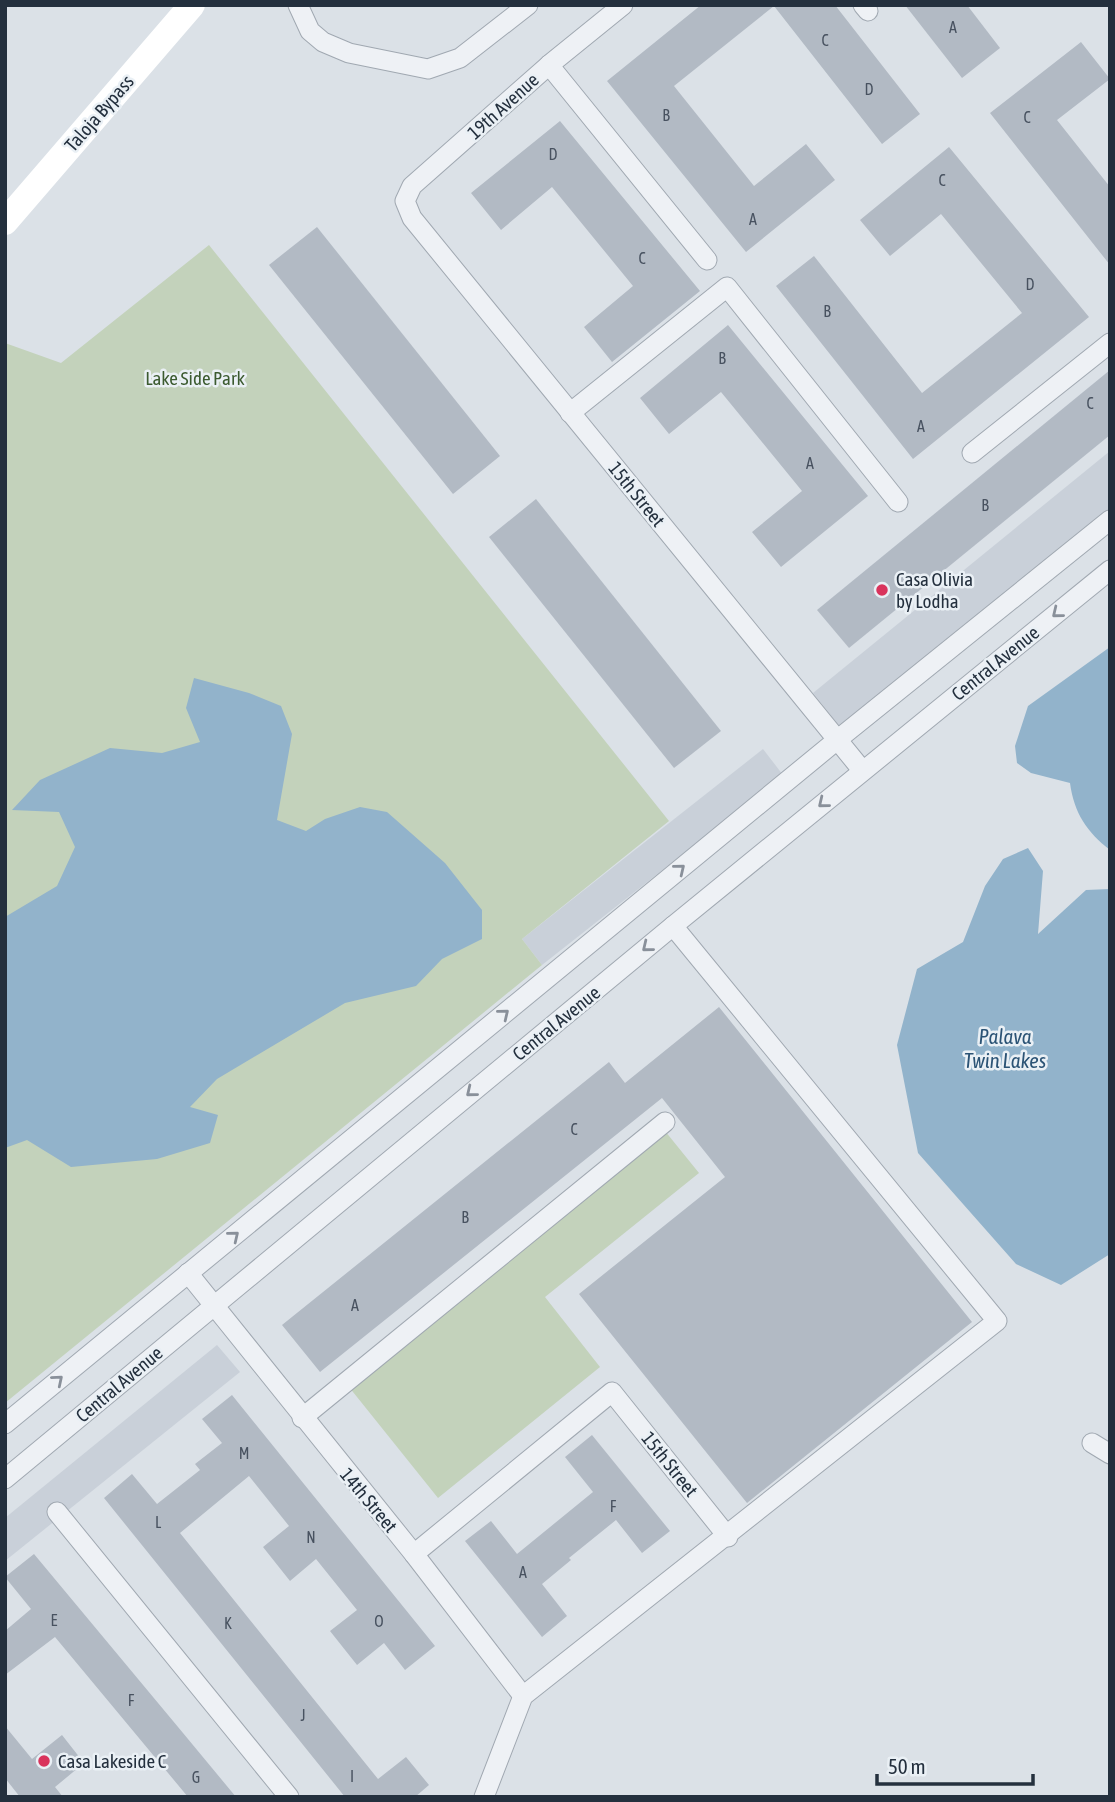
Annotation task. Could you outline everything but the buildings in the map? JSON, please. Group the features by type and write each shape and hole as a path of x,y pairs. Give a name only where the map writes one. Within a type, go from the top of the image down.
{"main road":[{"name":"Taloja Bypass","path":"5,222 192,5"}],"street":[{"path":"298,5 310,31 323,43 349,53 428,69 460,58 528,5"},
{"name":"19th Avenue","path":"412,218 405,201 412,186 549,65 623,5"},
{"path":"549,65 707,260"},
{"name":"15th Street","path":"412,218 862,771"},
{"path":"570,413 727,287 898,502"},
{"path":"972,453 1110,343"},
{"name":"Central Avenue","path":"5,1424 837,740 1110,520"},
{"name":"Central Avenue","path":"5,1479 673,926 1110,570"},
{"path":"484,1797 523,1696 728,1537 997,1321 673,926"},
{"path":"302,1418 665,1122"},
{"name":"14th Street","path":"188,1273 414,1554 523,1696"},
{"name":"15th Street","path":"414,1554 612,1392 728,1537"},
{"path":"1092,1443 1110,1454"},
{"path":"57,1512 289,1797"}],"shaded area":[{"path":"1110,451 1110,511 842,729 813,693"},
{"path":"763,749 783,775 542,965 522,939"},
{"path":"217,1345 240,1372 5,1561 5,1518"}],"green space":[{"name":"Lake Side Park","path":"209,245 669,821 522,939 542,965 5,1403 5,343 61,363"},
{"path":"665,1131 699,1173 545,1297 600,1367 438,1498 349,1387"}],"water":[{"path":"1110,647 1110,850 1095,836 1078,813 1070,783 1031,773 1017,763 1015,746 1028,706"},
{"path":"194,678 249,693 281,706 292,734 277,820 306,831 325,819 360,807 387,812 445,863 482,910 482,939 442,959 416,986 345,1003 217,1079 190,1107 218,1115 210,1143 157,1159 71,1167 27,1140 5,1148 5,917 57,886 75,847 59,812 12,810 40,780 110,748 162,753 200,742 186,708"},
{"name":"Palava Twin Lakes","path":"1028,848 1043,871 1038,934 1086,890 1110,889 1110,1254 1061,1285 1016,1264 918,1153 897,1045 917,969 963,942 985,886 1003,859"}],"place":[{"name":"Casa Olivia by Lodha","path":"882,590"},
{"name":"Casa Lakeside C","path":"44,1761"}]}
